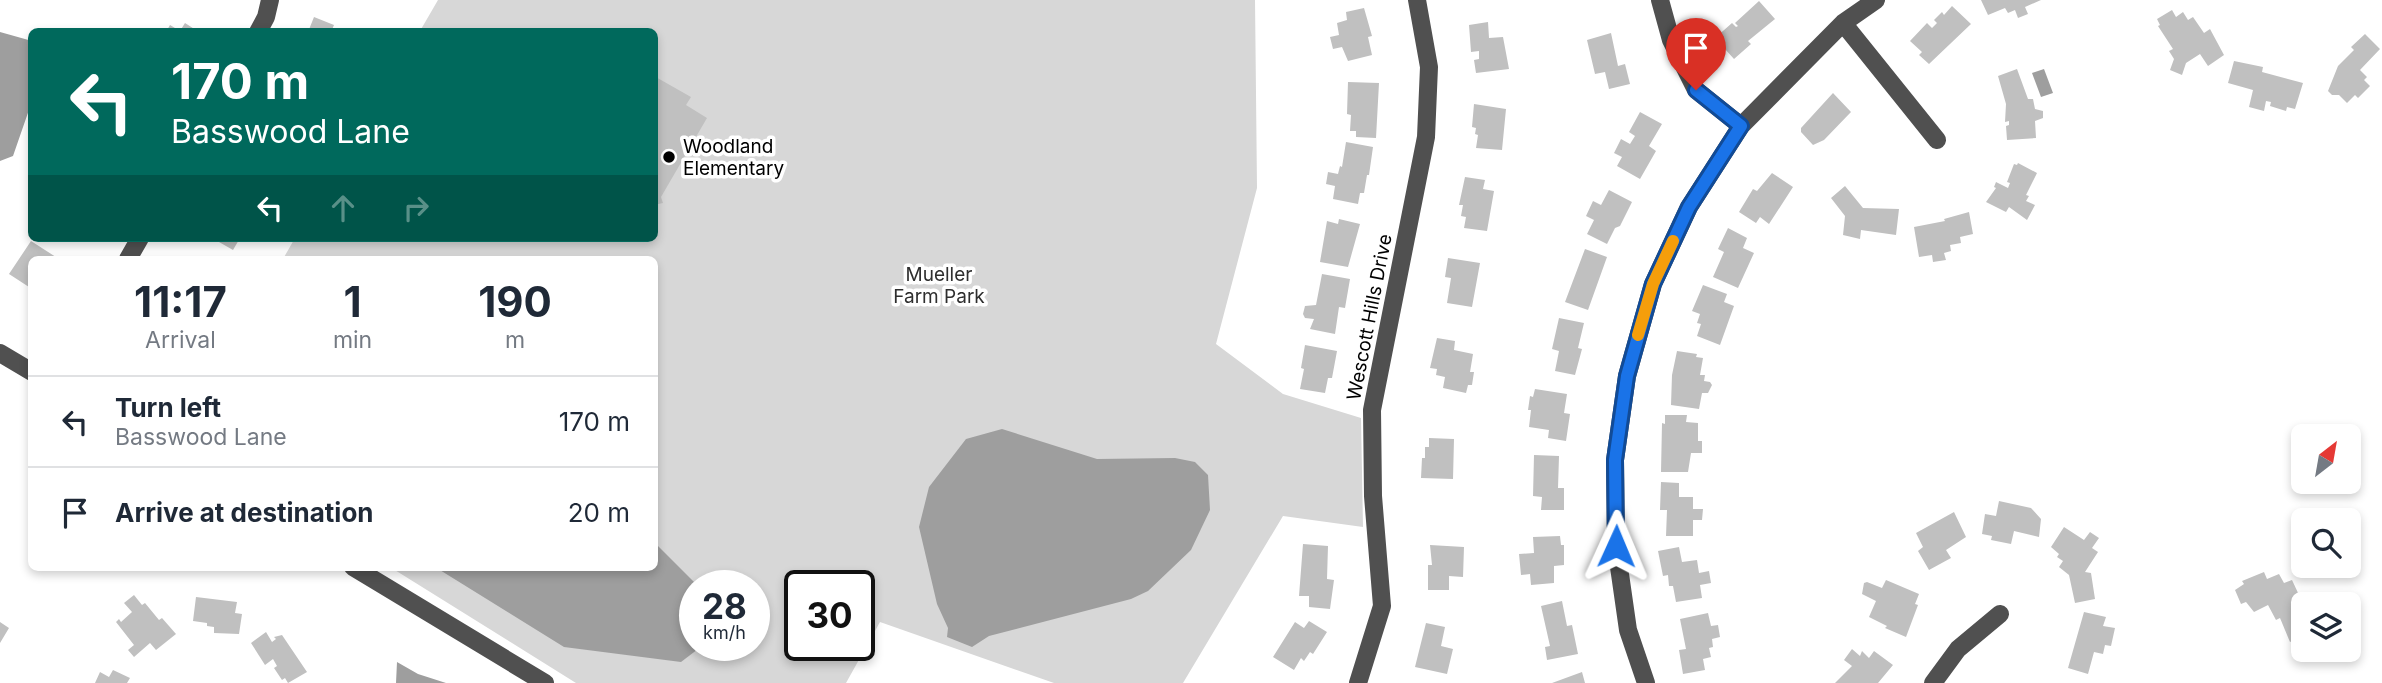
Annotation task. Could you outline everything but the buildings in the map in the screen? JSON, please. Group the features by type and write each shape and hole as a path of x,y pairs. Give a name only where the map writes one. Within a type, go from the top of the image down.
{"street":[{"path":"260,28 270,0"},
{"name":"Wescott Hills Drive","path":"1358,683 1382,606 1373,496 1372,410 1426,137 1429,67 1417,0"},
{"path":"1660,0 1671,40 1696,90 1741,126"},
{"path":"1646,683 1628,629 1616,546 1615,460 1627,376 1653,284 1689,207 1741,126 1843,23 1876,0"},
{"path":"1843,23 1937,140"},
{"path":"0,353 28,370"},
{"path":"360,571 545,683"},
{"path":"1933,683 1958,649 2000,614"}],"green space":[{"name":"Mueller Farm Park","path":"438,0 1255,0 1257,188 1216,344 1283,394 1361,418 1363,527 1283,516 1183,683 1054,683 880,622 875,631 875,570 784,570 784,661 858,661 846,683 576,683 396,571 658,571 658,256 285,256 293,242 658,242 658,28 422,28"}],"shaded area":[{"path":"0,32 28,40 28,113 13,156 0,161"},
{"path":"2044,69 2053,93 2041,97 2032,73"},
{"path":"1002,429 1097,459 1175,458 1195,462 1208,475 1210,510 1191,550 1148,591 1131,599 989,636 972,647 947,637 948,628 937,604 919,527 929,487 966,439"},
{"path":"658,546 682,570 679,570 681,662 564,647 441,571 658,571"},
{"path":"397,662 418,674 446,683 396,683"}],"slow traffic":[{"path":"1638,335 1653,284 1673,241"}],"place":[{"name":"Woodland Elementary","path":"669,157"}],"route":[{"path":"1616,546 1615,460 1627,376 1653,284 1689,207 1741,126 1696,90"}]}
